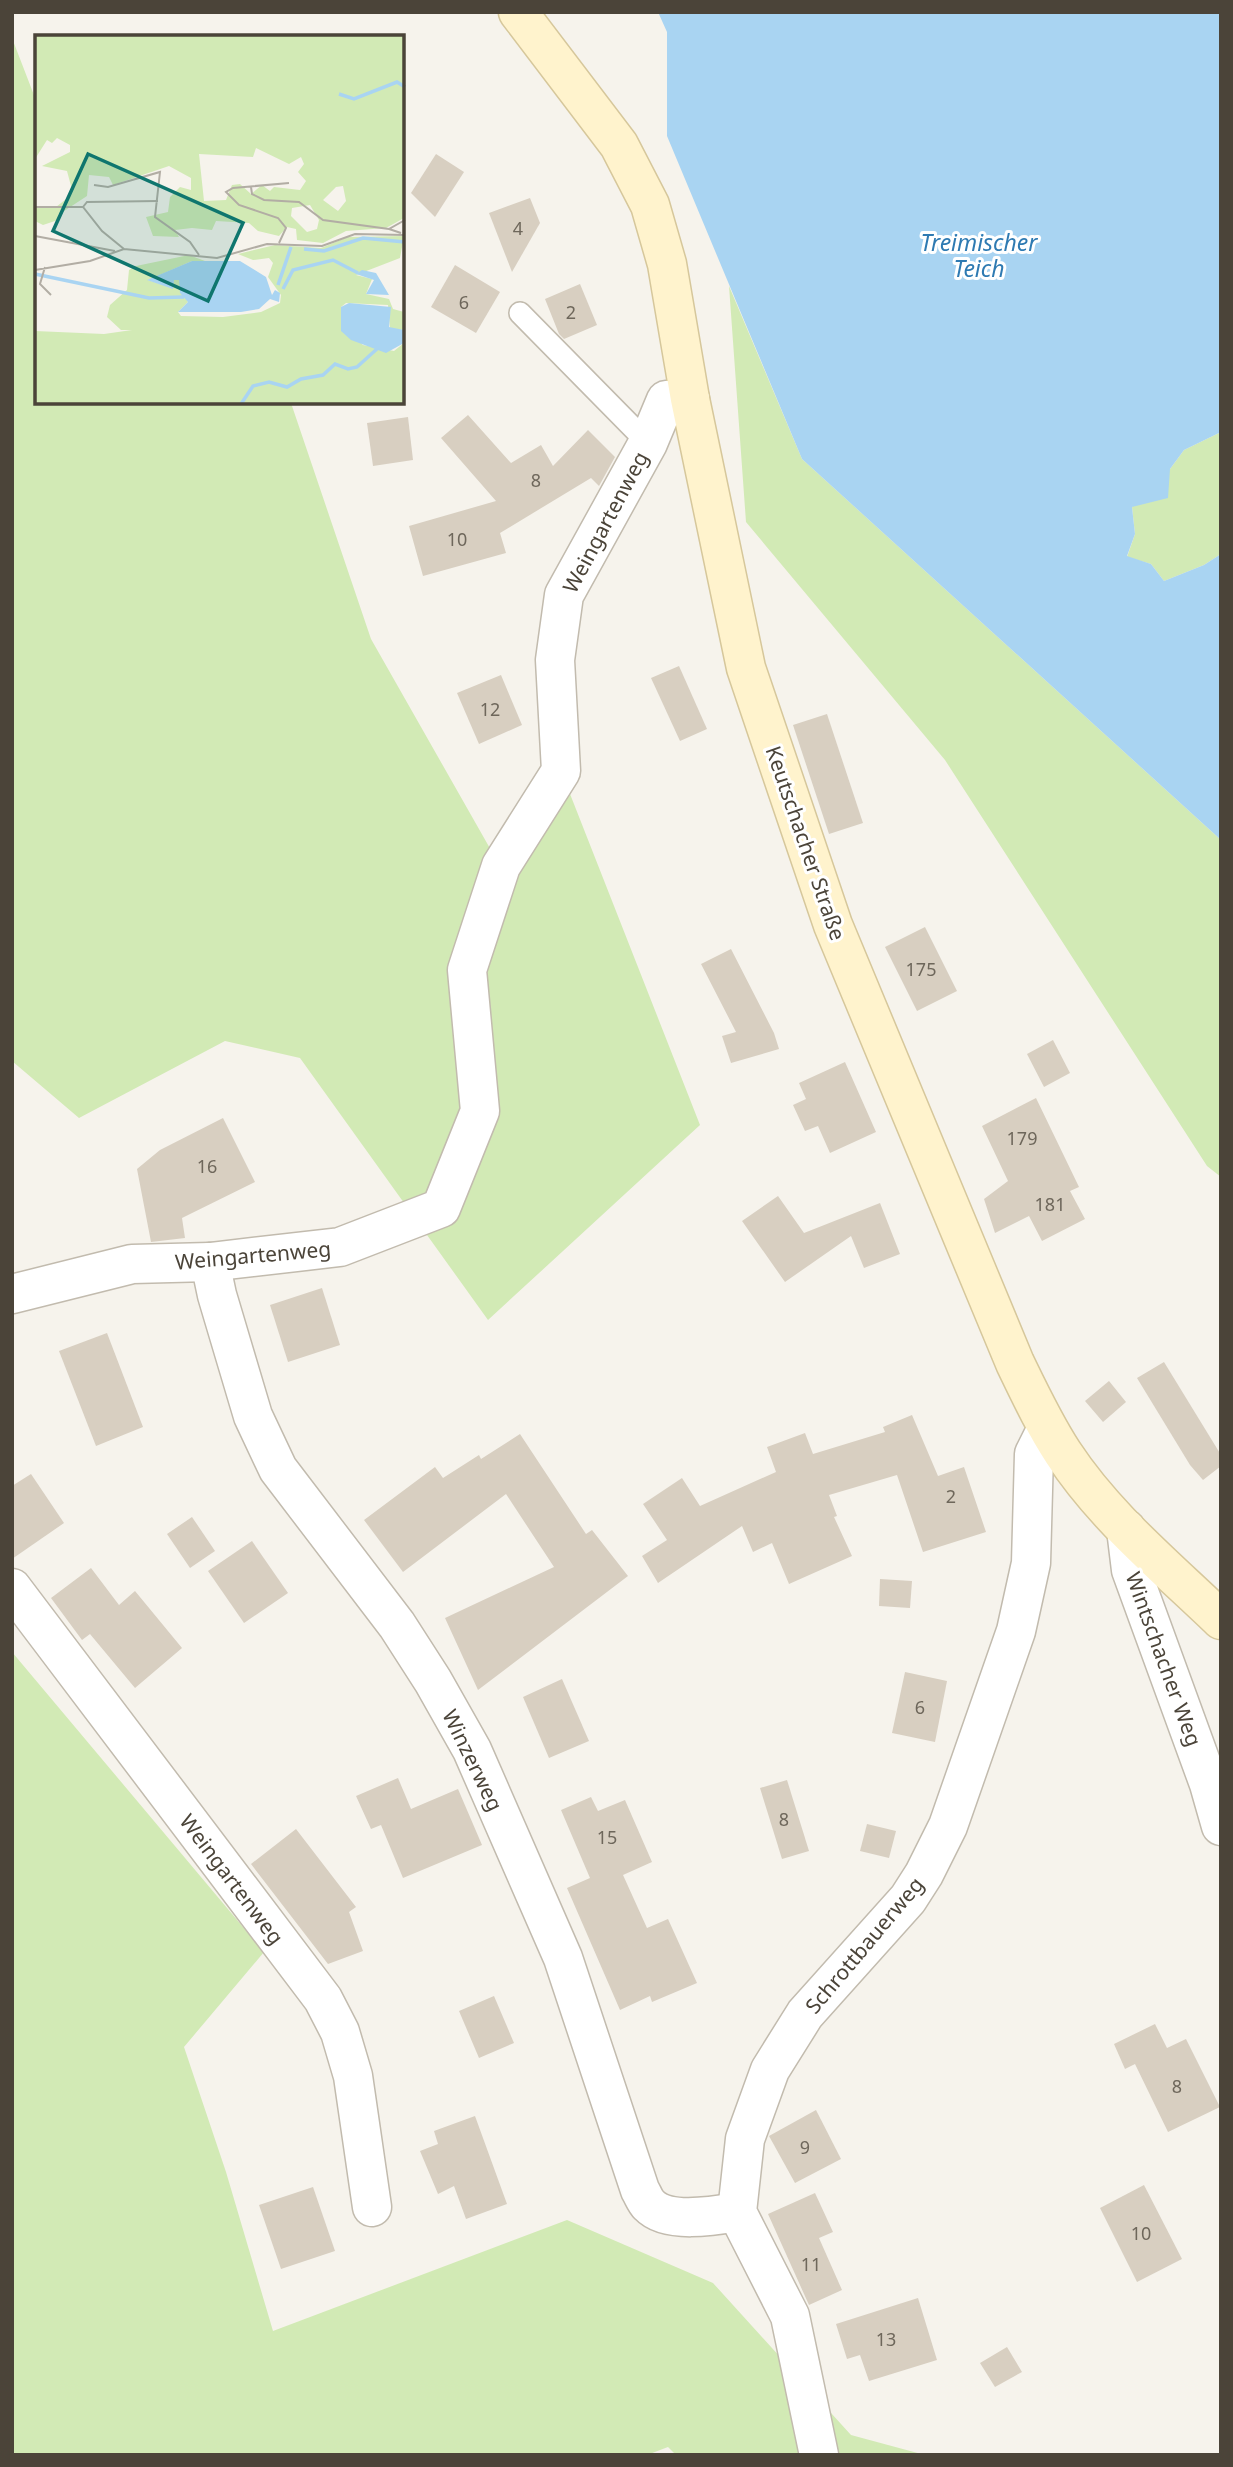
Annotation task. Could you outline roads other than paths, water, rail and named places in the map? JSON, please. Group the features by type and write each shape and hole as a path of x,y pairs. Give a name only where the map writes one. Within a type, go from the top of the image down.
{"main road":[{"name":"Keutschacher Straße","path":"518,12 619,145 650,205 667,264 690,399 746,668 833,925 1015,1363 1046,1428 1089,1489 1126,1530 1221,1620"}],"street":[{"name":"Weingartenweg","path":"12,1294 132,1264 210,1262 340,1247 441,1208 480,1111 467,970 501,866 561,771 555,660 564,595 648,443 666,400 690,399"},
{"name":"Winzerweg","path":"210,1262 217,1295 253,1416 278,1469 397,1625 433,1681 471,1750 563,1958 640,2190 649,2206 662,2213 703,2218 737,2211"},
{"name":"Schrottbauerweg","path":"737,2211 745,2139 770,2070 805,2014 908,1899 948,1826 1016,1631 1031,1563 1034,1454 1046,1428"},
{"name":"Wintschacher Weg","path":"1126,1530 1131,1570 1209,1784 1221,1826"},
{"name":"Weingartenweg","path":"12,1588 323,1999 340,2032 352,2076 372,2207"},
{"path":"737,2211 790,2316 819,2455"}],"lane":[{"path":"520,313 648,443"}],"water":[{"name":"Treimischer Teich","path":"658,12 1221,12 1221,432 1184,450 1170,469 1168,498 1132,507 1135,534 1127,556 1151,564 1164,581 1204,565 1221,554 1221,840 802,459 667,136 667,32"}]}
